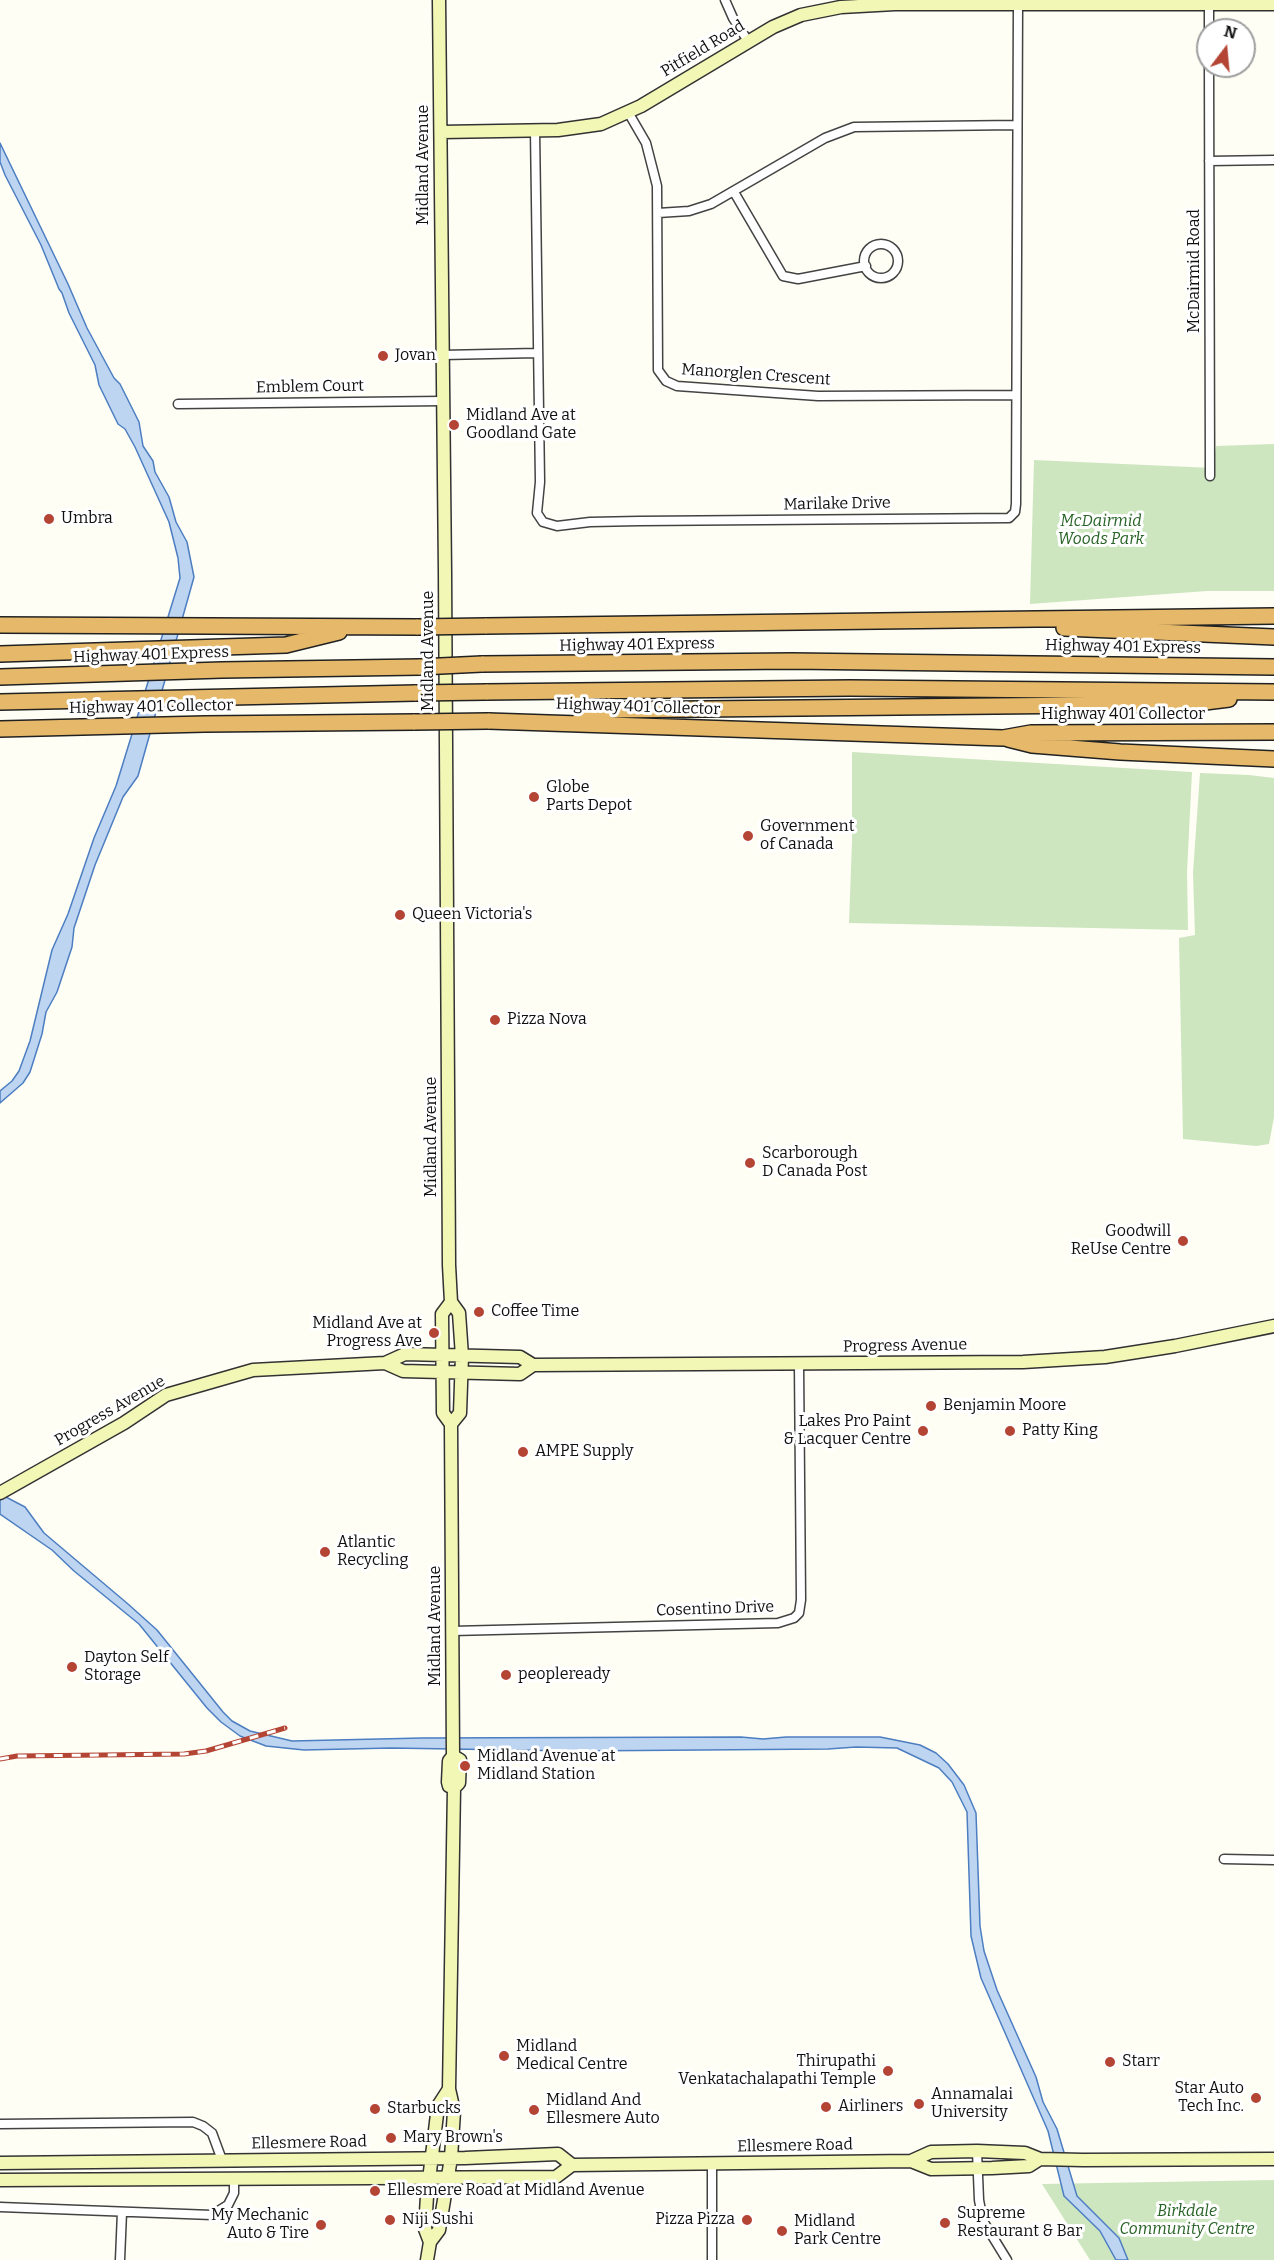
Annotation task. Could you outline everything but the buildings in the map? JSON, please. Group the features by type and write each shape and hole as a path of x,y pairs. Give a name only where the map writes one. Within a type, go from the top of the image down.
{"highway":[{"path":"0,625 418,627 1274,616"},
{"path":"852,620 1274,637"},
{"path":"0,654 286,645 362,627"},
{"name":"Highway 401 Express","path":"0,678 482,664 804,661 1274,667"},
{"path":"0,702 416,693 850,688 1274,692"},
{"path":"571,723 606,710 1189,704 1274,692"},
{"name":"Highway 401 Collector","path":"0,729 488,721 1003,738 1031,733 1274,732"},
{"path":"1003,738 1032,746 1120,753 1274,759"}],"main road":[{"name":"Midland Avenue","path":"439,0 451,1302 459,1313 462,1356 460,1413 451,1424"},
{"name":"Pitfield Road","path":"441,132 588,128 628,112 786,21 834,8 861,5 970,2 1018,4 1269,3"},
{"name":"Midland Avenue","path":"427,2260 430,2242 439,2230 451,2158 454,2111 449,2089 454,1788 449,1786 448,1782 449,1761 453,1756 451,1424 443,1413 441,1314 451,1302"},
{"name":"Progress Avenue","path":"385,1364 405,1354 520,1357 533,1365 1023,1362 1105,1357 1175,1346 1274,1326"},
{"name":"Progress Avenue","path":"1,1492 124,1423 166,1395 253,1370 385,1364 403,1371 520,1374 533,1365"},
{"name":"Midland Avenue","path":"430,2242 425,2229 438,2106 449,2089"},
{"name":"Ellesmere Road","path":"0,2180 556,2177 572,2165 911,2161 932,2152 976,2151 1025,2153 1040,2159 1274,2159"},
{"name":"Ellesmere Road","path":"0,2163 451,2158 558,2154 572,2165"},
{"name":"Ellesmere Road","path":"911,2161 931,2169 1029,2166 1040,2159"}],"street":[{"path":"725,0 733,18 748,41"},
{"name":"Marilake Drive","path":"535,130 540,482 537,513 543,522 557,526 590,522 639,521 1009,518 1015,512 1016,504 1018,4"},
{"path":"1209,4 1209,18"},
{"name":"McDairmid Road","path":"1209,78 1210,476"},
{"name":"Manorglen Crescent","path":"628,112 643,135 653,164 657,186 658,370 666,381 671,384 818,396 1016,395"},
{"path":"658,213 702,208 734,192 825,138 854,127 1016,125"},
{"path":"1209,161 1274,160"},
{"path":"734,192 783,276 798,279 866,266"},
{"path":"877,244 888,245 898,257 896,268 888,276 872,274 866,266 868,250 877,244"},
{"path":"442,355 537,353"},
{"name":"Emblem Court","path":"178,404 443,401"},
{"name":"Cosentino Drive","path":"452,1631 778,1623 794,1618 799,1613 801,1600 800,1364"},
{"path":"1224,1859 1274,1860"},
{"path":"0,2124 193,2122 212,2133 222,2160"},
{"path":"976,2151 983,2221 1007,2260"},
{"path":"712,2164 712,2260"},
{"path":"0,2207 212,2215 228,2205 234,2193 234,2180"},
{"path":"120,2260 122,2212"}],"green space":[{"name":"McDairmid Woods Park","path":"1274,444 1274,591 1207,591 1030,604 1034,460 1213,468 1216,446"},
{"path":"852,752 1192,772 1187,872 1188,930 849,923"},
{"path":"1200,773 1274,778 1274,1117 1269,1144 1256,1146 1183,1139 1179,938 1195,935 1193,873"},
{"name":"Birkdale Community Centre","path":"1274,2180 1274,2260 1090,2260 1042,2184"}],"water":[{"path":"0,143 87,328 139,422 143,446 153,461 155,472 169,497 176,522 187,542 194,577 138,776 123,797 95,865 74,928 72,947 57,992 46,1012 42,1034 30,1072 23,1083 0,1103 0,1091 12,1081 19,1071 30,1041 52,950 68,914 94,838 116,786 180,578 178,558 169,522 135,447 125,429 118,424 99,385 95,365 69,313 41,245 5,175 0,162"},
{"path":"0,1494 25,1507 44,1533 157,1630 223,1712 232,1721 250,1731 292,1741 422,1738 880,1737 920,1745 936,1753 964,1785 976,1813 980,1926 984,1951 997,1990 1036,2077 1043,2102 1057,2129 1077,2196 1119,2238 1128,2260 1116,2260 1100,2231 1064,2196 1048,2131 981,1978 971,1936 967,1812 952,1782 939,1768 897,1748 575,1751 391,1748 304,1750 266,1746 240,1736 221,1722 139,1624 52,1550 0,1514"}],"railway":[{"path":"0,1759 17,1756 184,1754 206,1751 285,1728"}],"place":[{"name":"Jovan","path":"383,356"},
{"name":"Midland Ave at Goodland Gate","path":"454,425"},
{"name":"Umbra","path":"49,519"},
{"name":"Globe Parts Depot","path":"534,797"},
{"name":"Government of Canada","path":"748,836"},
{"name":"Queen Victoria's","path":"400,915"},
{"name":"Pizza Nova","path":"495,1020"},
{"name":"Scarborough D Canada Post","path":"750,1163"},
{"name":"Goodwill ReUse Centre","path":"1183,1241"},
{"name":"Coffee Time","path":"479,1312"},
{"name":"Midland Ave at Progress Ave","path":"434,1333"},
{"name":"Benjamin Moore","path":"931,1406"},
{"name":"Lakes Pro Paint & Lacquer Centre","path":"923,1431"},
{"name":"Patty King","path":"1010,1431"},
{"name":"AMPE Supply","path":"523,1452"},
{"name":"Atlantic Recycling","path":"325,1552"},
{"name":"Dayton Self Storage","path":"72,1667"},
{"name":"peopleready","path":"506,1675"},
{"name":"Midland Avenue at Midland Station","path":"465,1766"},
{"name":"Midland Medical Centre","path":"504,2056"},
{"name":"Starr","path":"1110,2062"},
{"name":"Thirupathi Venkatachalapathi Temple","path":"888,2071"},
{"name":"Star Auto Tech Inc.","path":"1256,2098"},
{"name":"Annamalai University","path":"919,2104"},
{"name":"Airliners","path":"826,2107"},
{"name":"Starbucks","path":"375,2109"},
{"name":"Midland And Ellesmere Auto","path":"534,2110"},
{"name":"Mary Brown's","path":"391,2138"},
{"name":"Ellesmere Road at Midland Avenue","path":"375,2191"},
{"name":"Niji Sushi","path":"390,2220"},
{"name":"Pizza Pizza","path":"747,2220"},
{"name":"Supreme Restaurant & Bar","path":"945,2223"},
{"name":"My Mechanic Auto & Tire","path":"321,2225"},
{"name":"Midland Park Centre","path":"782,2231"}]}
